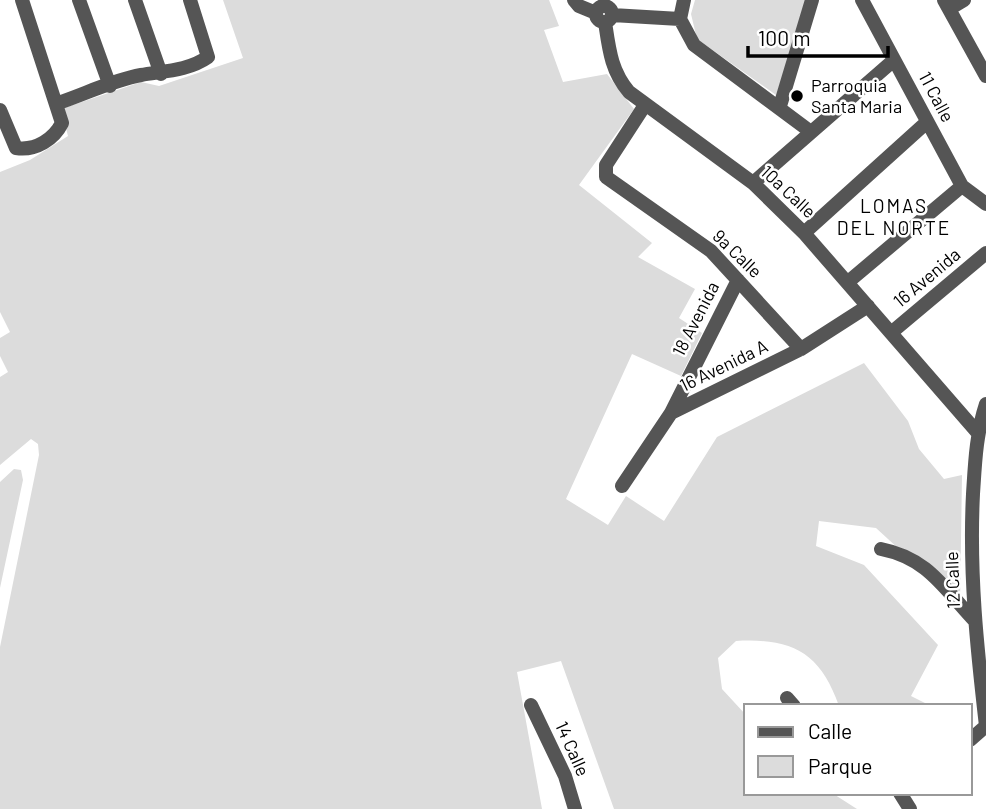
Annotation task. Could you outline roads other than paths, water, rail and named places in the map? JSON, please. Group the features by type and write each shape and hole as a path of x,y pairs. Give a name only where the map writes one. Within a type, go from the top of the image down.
{"street":[{"path":"0,110 16,148 25,149 47,141 57,133 62,123 58,103 22,0"},
{"path":"79,0 110,86"},
{"path":"135,0 161,74"},
{"path":"58,103 140,75 161,74 200,63 208,57 190,0"},
{"path":"684,0 680,19 694,45 780,106 811,132"},
{"path":"780,106 812,0"},
{"path":"854,0 863,0"},
{"name":"11 Calle","path":"863,0 962,186 986,204"},
{"path":"964,0 947,5 986,76"},
{"path":"577,3 604,11 680,19"},
{"name":"10a Calle","path":"604,11 611,61 617,78 645,105 753,183 804,233 977,432"},
{"path":"753,183 894,61"},
{"name":"9a Calle","path":"645,105 604,171 607,177 711,251 802,349"},
{"path":"804,233 927,122"},
{"path":"848,282 962,186"},
{"name":"16 Avenida","path":"892,332 986,253"},
{"name":"18 Avenida","path":"671,413 738,280"},
{"name":"16 Avenida A","path":"622,486 671,413 802,349 869,306"},
{"name":"12 Calle","path":"986,404 977,432 970,554 974,620 986,726"},
{"path":"881,549 906,554 924,566 974,620"},
{"name":"14 Calle","path":"531,705 565,776 575,809"},
{"path":"972,738 986,726"}],"place":[{"name":"Parroquia Santa Maria","path":"797,96"}],"district":[{"name":"LOMAS DEL NORTE","path":"894,217"}]}
